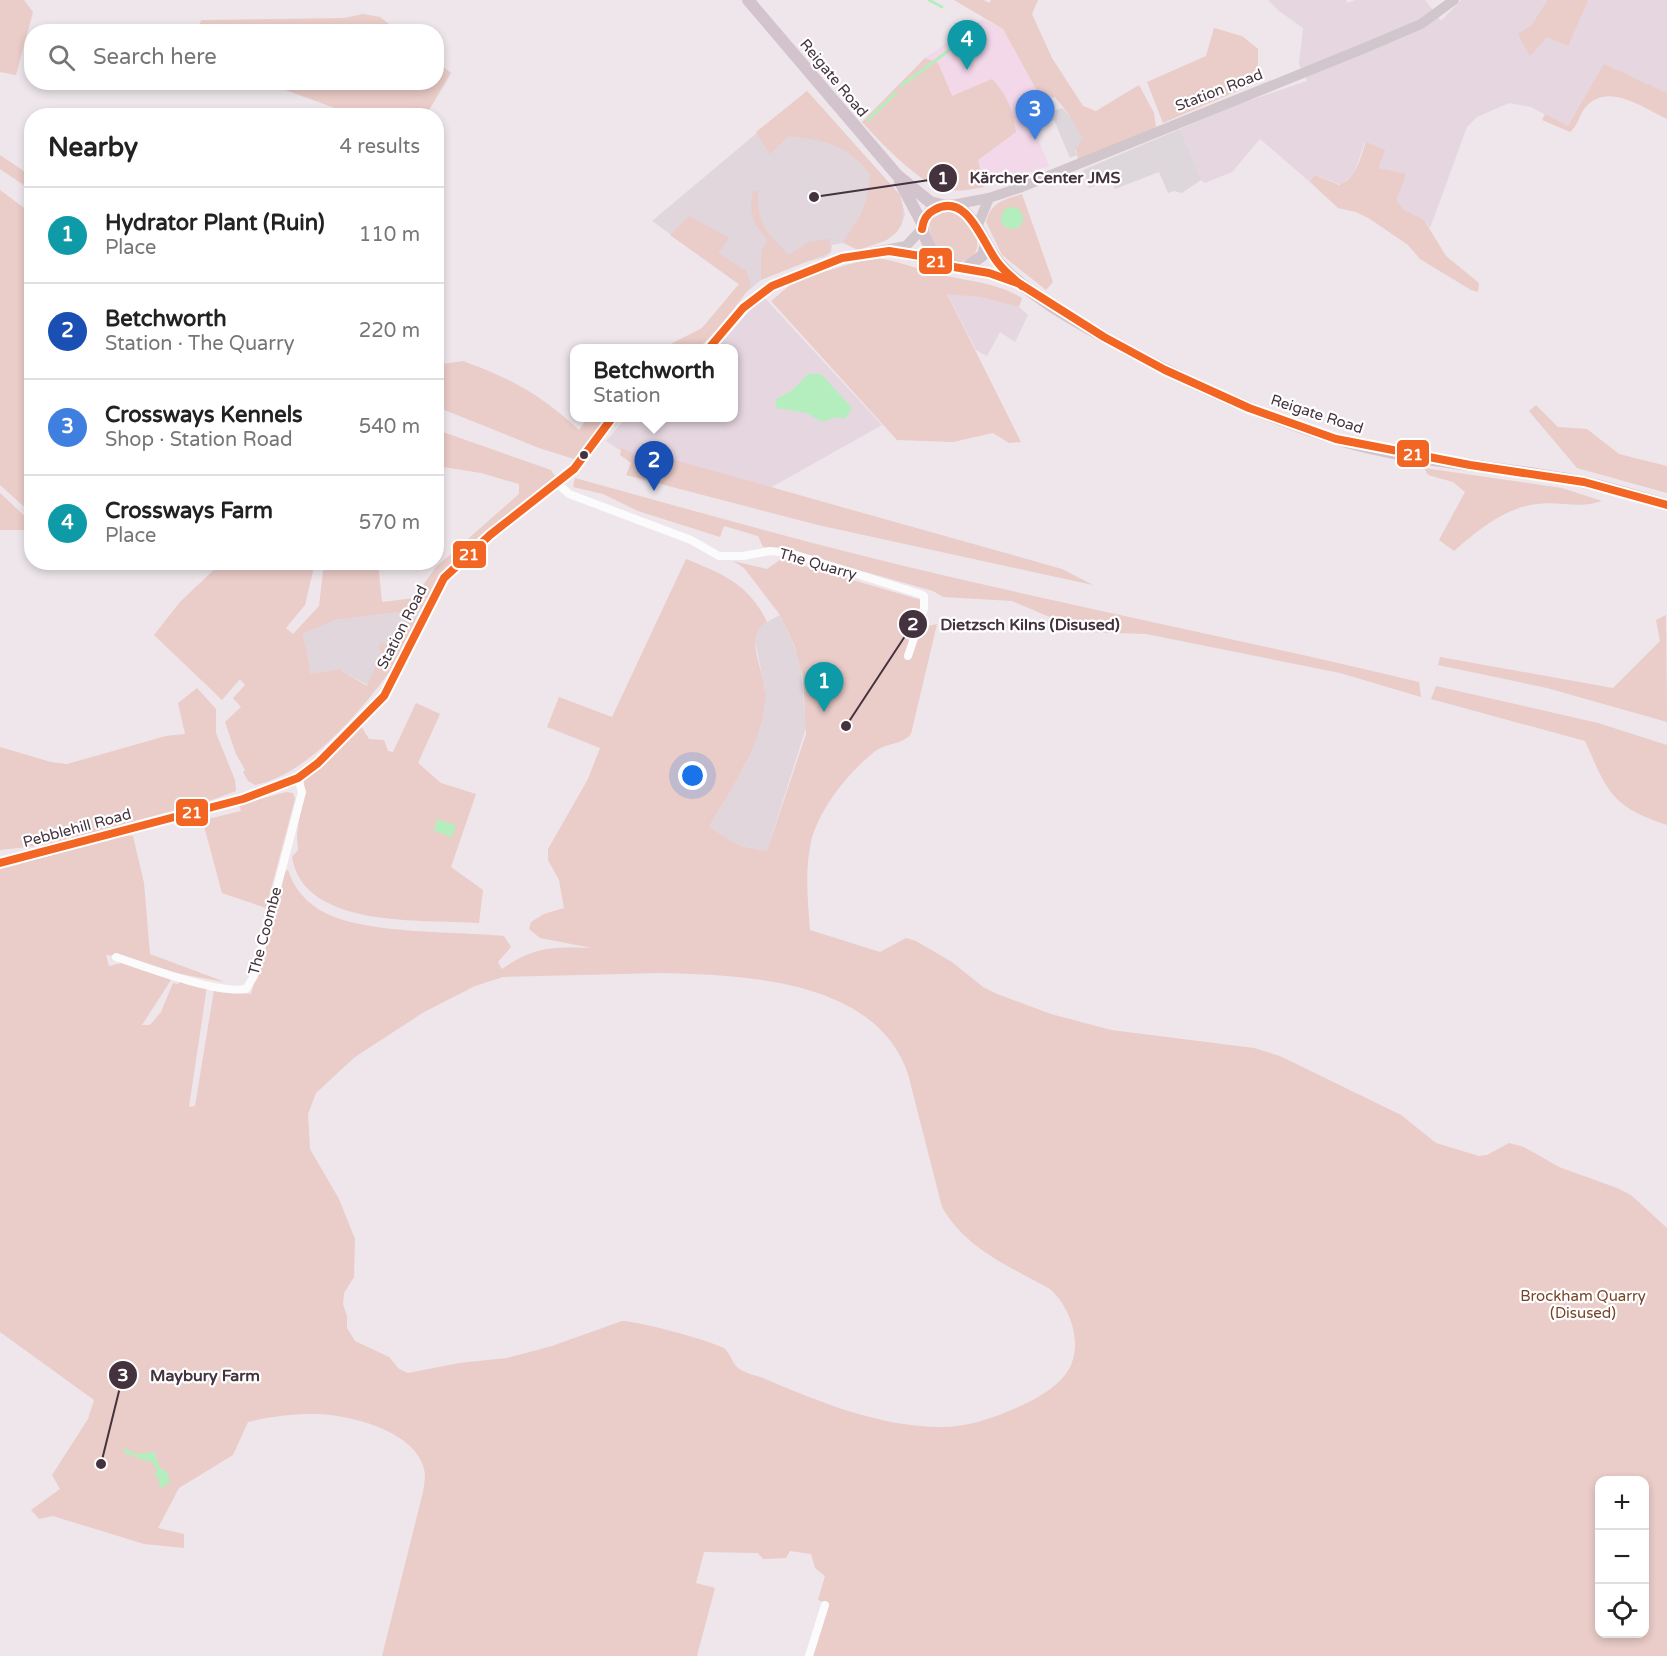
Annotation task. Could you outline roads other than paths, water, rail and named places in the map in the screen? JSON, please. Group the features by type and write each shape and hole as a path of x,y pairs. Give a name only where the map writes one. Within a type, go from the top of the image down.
{"main road":[{"name":"Reigate Road","path":"748,0 897,175 930,202 947,205"},
{"name":"Station Road","path":"947,205 988,198 1394,36 1427,21 1454,0"},
{"name":"Reigate Road","path":"897,175 922,226"},
{"path":"977,227 988,198"},
{"path":"712,344 743,308 772,286 842,258 906,246 927,216 947,205 961,210 977,227 986,244 983,255 964,269 948,266 927,243 922,226"},
{"name":"Reigate Road","path":"986,244 998,262 1020,284"},
{"path":"889,251 942,262"},
{"name":"Reigate Road","path":"964,269 989,273 1020,284 1104,337 1165,370 1249,408 1336,439 1470,465 1584,482 1667,505"},
{"name":"Station Road","path":"298,778 318,763 384,696 444,578 490,535 557,483 583,459 609,422"},
{"name":"Pebblehill Road","path":"0,863 37,855 255,795 298,778"}],"street":[{"name":"The Quarry","path":"557,483 569,494 691,540 719,556 743,556 770,551 790,553 920,594 924,596 924,608 908,656"},
{"name":"The Coombe","path":"116,957 213,985 246,989 254,976 302,792 298,778"},
{"path":"809,1656 825,1605"}],"waterway":[{"path":"929,0 942,7"},
{"path":"901,86 967,37"},
{"path":"868,120 896,93"}],"place":[{"name":"Crossways Farm","path":"967,70"},
{"name":"Crossways Kennels","path":"1035,140"},
{"name":"Kärcher Center JMS","path":"814,197"},
{"name":"Betchworth","path":"654,491"},
{"name":"Hydrator Plant (Ruin)","path":"824,712"},
{"name":"Dietzsch Kilns (Disused)","path":"846,726"},
{"name":"Maybury Farm","path":"101,1464"}],"park label":[{"name":"Brockham Quarry (Disused)","path":"1583,1304"}]}
